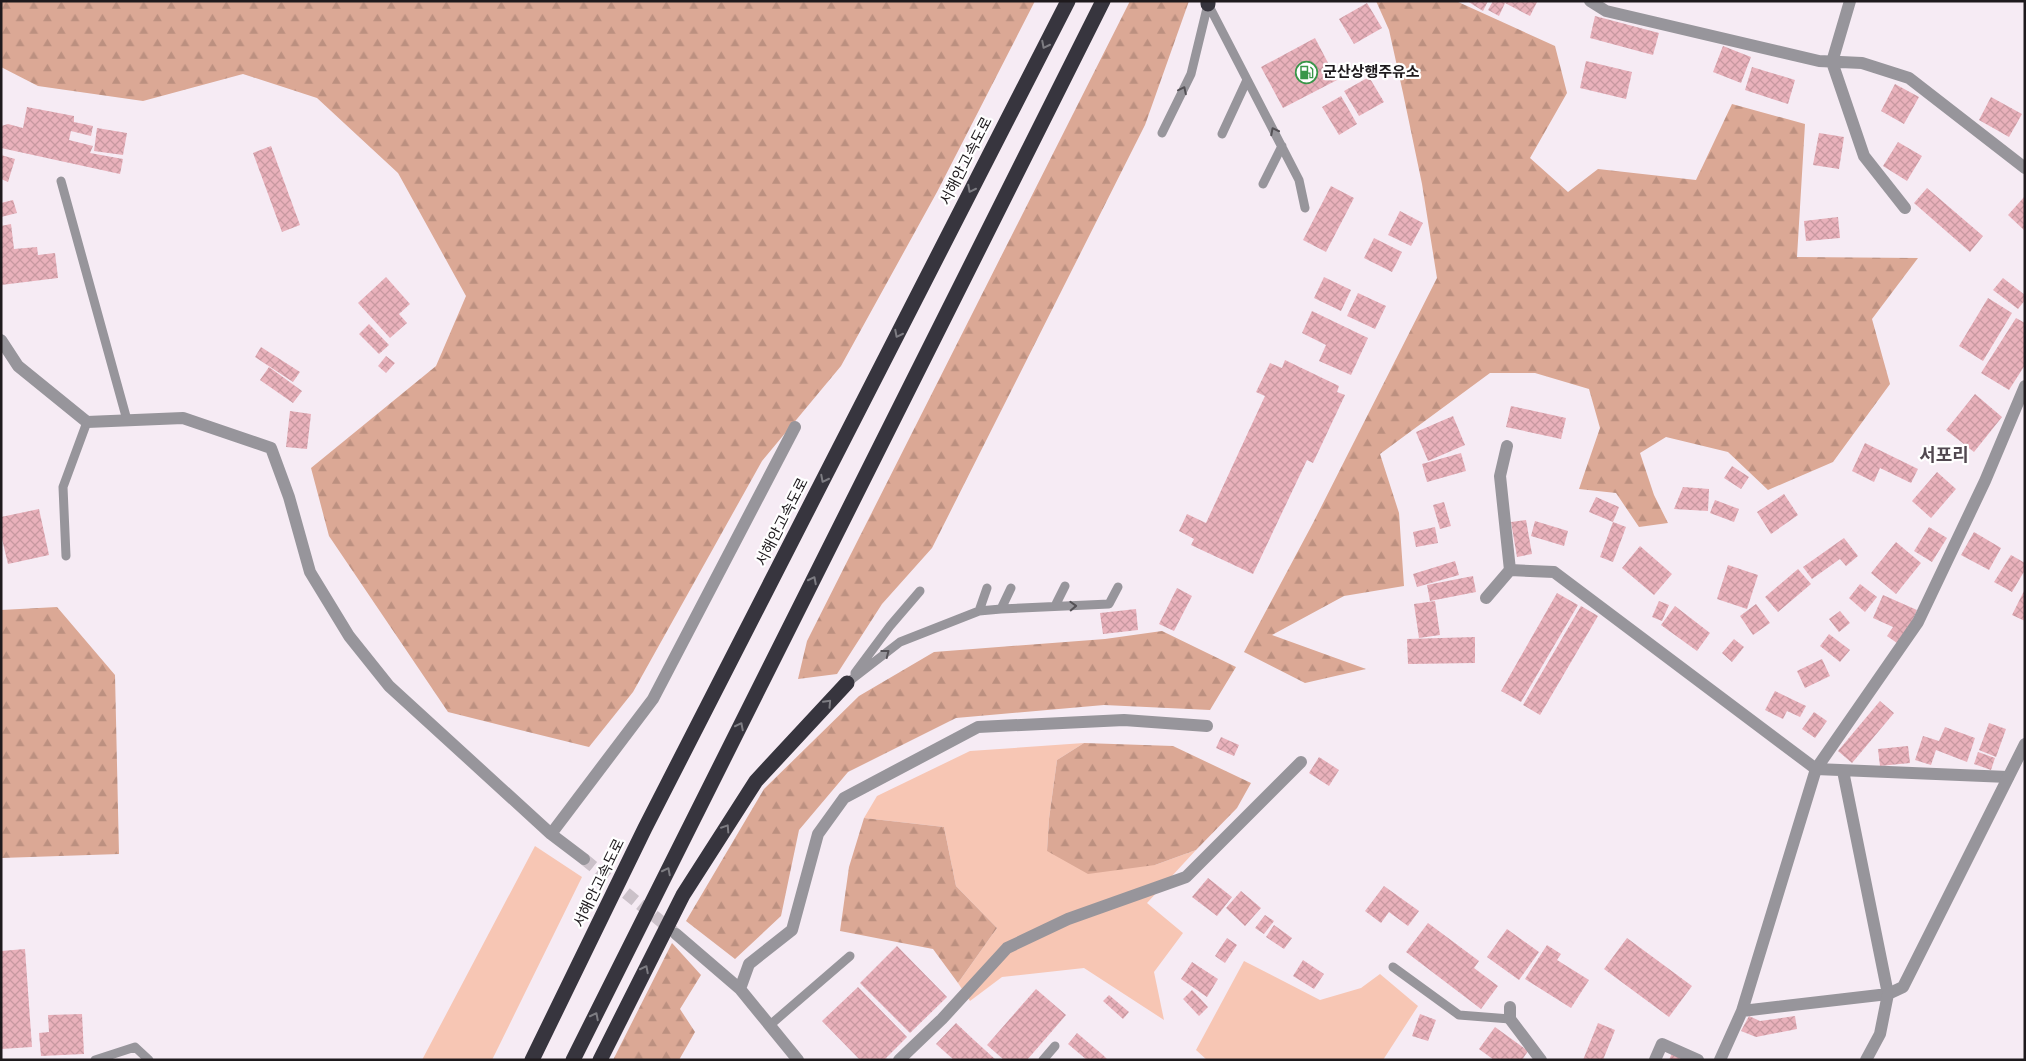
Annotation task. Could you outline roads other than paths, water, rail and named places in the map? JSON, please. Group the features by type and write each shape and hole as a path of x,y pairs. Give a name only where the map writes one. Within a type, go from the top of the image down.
{"highway":[{"name":"서해안고속도로","path":"532,1060 646,828 1068,1"},
{"path":"573,1060 1103,1"},
{"path":"600,1060 683,895 756,781 847,683"}],"street":[{"path":"1590,1 1606,11 1819,61 1862,63 1908,78 2025,168"},
{"path":"1850,1 1832,62 1864,156 1905,208"},
{"path":"1,340 18,366 87,422 183,418 271,448 289,497 310,572 349,636 389,686 551,834 584,859"},
{"path":"1720,1060 1742,1011 1816,770 1918,622 1984,481 2025,386"},
{"path":"551,834 653,699 796,428"},
{"path":"1486,598 1510,570 1500,476 1507,446"},
{"path":"1510,570 1554,572 1816,770 2008,777"},
{"path":"740,989 749,964 792,930 818,834 844,798 978,727 1124,720 1207,726"},
{"path":"1742,1011 1888,994 1903,988 2025,744"},
{"path":"899,1060 942,1018 1007,948 1068,918 1186,877 1301,762"},
{"path":"1843,771 1888,994 1880,1034 1866,1060"},
{"path":"676,934 740,989 798,1060"},
{"path":"1510,1013 1541,1060"},
{"path":"1654,1060 1662,1044 1698,1060"}],"lane":[{"path":"1208,3 1299,180 1305,208"},
{"path":"1162,134 1191,74 1208,3"},
{"path":"1222,134 1247,80"},
{"path":"1263,184 1282,146"},
{"path":"61,181 127,420"},
{"path":"66,556 63,488 87,422"},
{"path":"1055,606 1065,586"},
{"path":"847,683 900,642 979,612 1001,608 1109,604 1118,587"},
{"path":"979,612 987,588"},
{"path":"1001,608 1011,588"},
{"path":"847,683 890,626 920,591"},
{"path":"770,1025 850,956"},
{"path":"1393,967 1459,1015 1510,1013"},
{"path":"1043,1060 1055,1046"},
{"path":"95,1060 135,1047 148,1060"}],"tunnel":[{"path":"584,859 674,932"}],"place":[{"name":"군산상행주유소","path":"1307,72"}],"district":[{"name":"서포리","path":"1944,455"}]}
